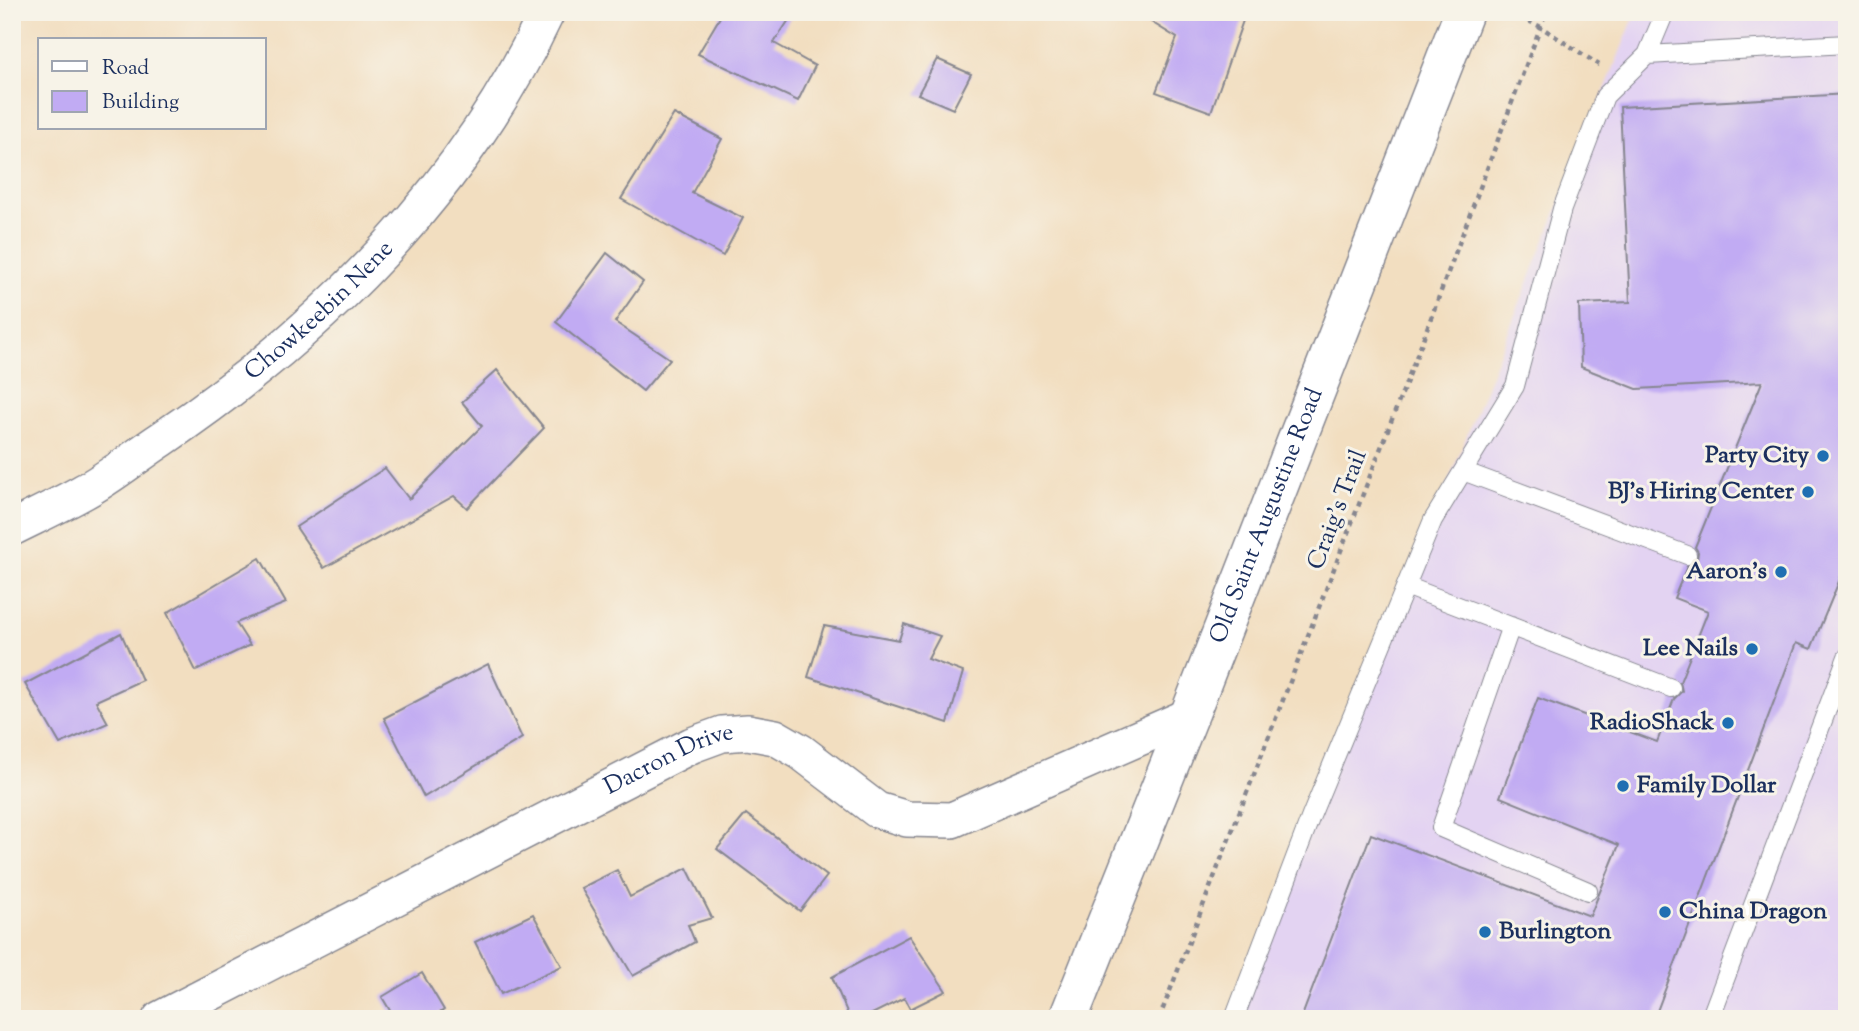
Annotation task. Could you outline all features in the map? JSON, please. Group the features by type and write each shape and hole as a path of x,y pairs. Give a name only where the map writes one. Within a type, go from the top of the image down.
{"street":[{"name":"Chowkeebin Nene","path":"12,528 86,491 188,422 265,364 333,304 433,196 481,132 525,60 547,12"},
{"name":"Old Saint Augustine Road","path":"1068,1019 1464,12"},
{"name":"Dacron Drive","path":"160,1019 692,745 722,734 747,732 775,737 802,752 877,810 907,820 952,820 1189,716"}],"lane":[{"path":"1234,1019 1311,816 1433,520 1515,386 1562,209 1605,96 1647,55 1665,12"},
{"path":"1647,55 1847,44"},
{"path":"1463,471 1686,555"},
{"path":"1406,586 1671,688"},
{"path":"1511,626 1441,828 1588,891"},
{"path":"1710,1019 1847,657"}],"path":[{"path":"1510,12 1541,27 1622,80"},
{"name":"Craig's Trail","path":"1159,1019 1546,12"}],"shaded area":[{"path":"1636,12 1847,12 1847,1019 1234,1019"}],"building":[{"path":"723,12 794,12 774,43 815,66 798,101 698,54"},
{"path":"1135,12 1246,12 1211,112 1156,92 1177,38"},
{"path":"937,59 971,74 953,109 918,94"},
{"path":"1847,94 1847,562 1811,649 1796,643 1654,1019 1301,1019 1371,834 1590,916 1619,845 1500,797 1538,698 1657,742 1674,699 1682,691 1680,682 1708,611 1674,598 1687,566 1697,560 1698,552 1695,547 1762,382 1637,389 1581,367 1579,304 1630,302 1620,107"},
{"path":"674,114 722,139 692,193 743,218 723,256 621,199"},
{"path":"607,253 643,282 615,322 670,359 643,391 556,322"},
{"path":"497,370 544,428 467,508 454,496 324,568 296,527 385,468 409,499 482,426 462,402"},
{"path":"260,558 286,603 236,623 250,645 196,671 167,613"},
{"path":"904,624 940,636 928,659 963,672 948,723 808,677 824,626 899,640"},
{"path":"121,633 142,680 96,701 108,723 60,744 25,684"},
{"path":"488,664 522,738 424,797 384,718"},
{"path":"746,814 827,876 800,911 717,849"},
{"path":"687,868 712,918 688,925 695,942 633,976 581,888 617,870 630,897"},
{"path":"533,914 562,966 501,994 475,942"},
{"path":"909,936 946,991 910,1009 904,998 862,1019 850,1019 832,977"},
{"path":"422,973 444,1010 430,1019 395,1019 382,997"}],"place":[{"name":"Party City","path":"1823,456"},
{"name":"BJ's Hiring Center","path":"1808,492"},
{"name":"Aaron's","path":"1781,572"},
{"name":"Lee Nails","path":"1752,649"},
{"name":"RadioShack","path":"1728,723"},
{"name":"Family Dollar","path":"1623,786"},
{"name":"China Dragon","path":"1665,912"},
{"name":"Burlington","path":"1485,932"}]}
